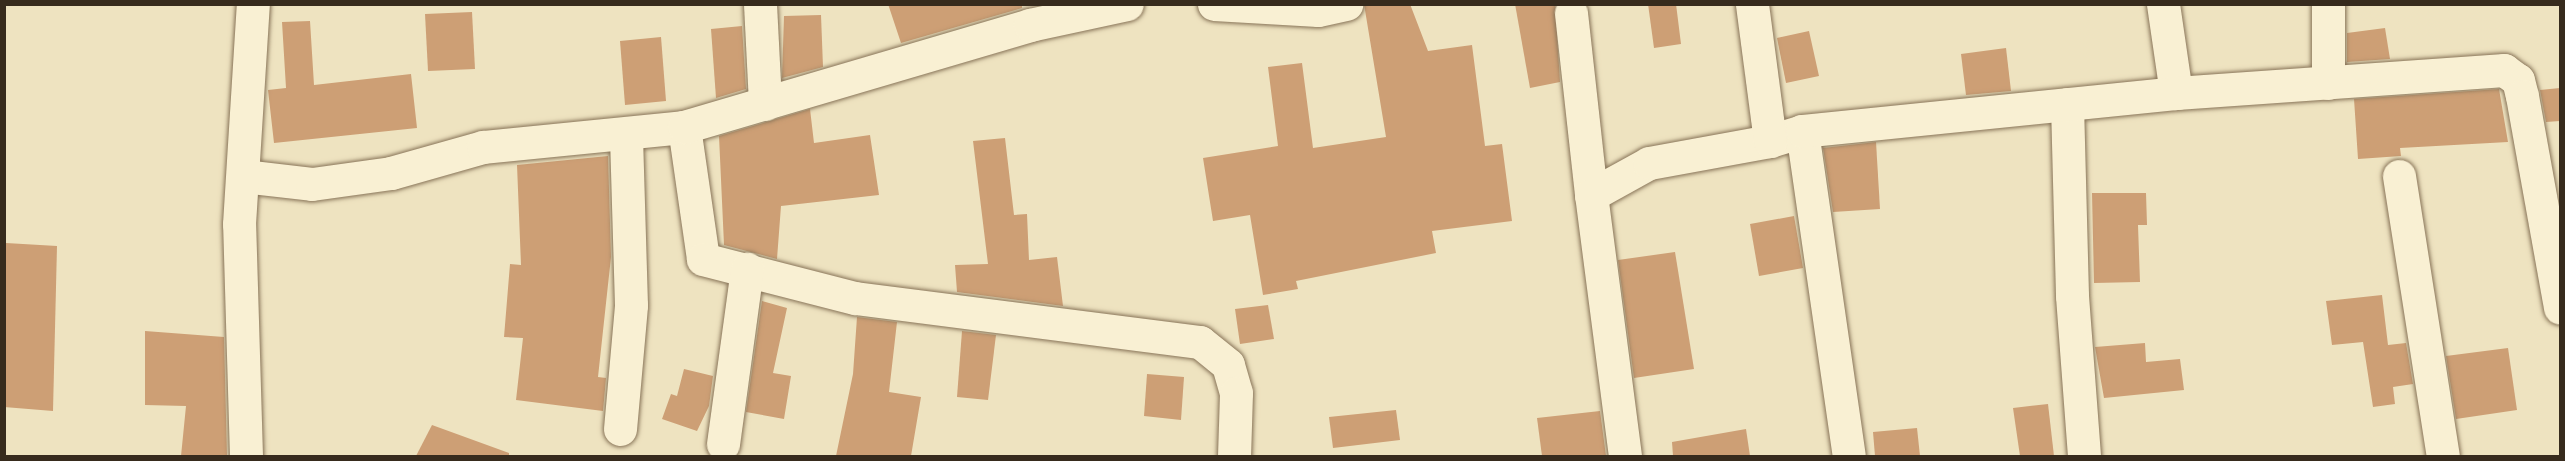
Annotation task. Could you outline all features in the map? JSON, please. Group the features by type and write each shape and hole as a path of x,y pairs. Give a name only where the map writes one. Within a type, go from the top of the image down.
{"street":[{"path":"246,456 243,176 253,4"},
{"path":"760,4 765,104"},
{"path":"243,176 312,184 392,172 483,147 684,127 765,104 1055,12 1127,4"},
{"path":"1214,4 1318,10 1346,4"},
{"path":"1752,4 1770,141"},
{"path":"2163,4 2176,93"},
{"path":"2328,4 2328,83"},
{"path":"1571,12 1625,456"},
{"path":"1592,195 1649,163 1770,141 1802,131 2176,93 2448,72 2514,74 2560,308"},
{"path":"2067,104 2072,296 2084,456"},
{"path":"684,127 703,259 855,298 1200,342 1228,366 1236,393 1234,456"},
{"path":"1802,131 1849,456"},
{"path":"620,429 631,305 626,134"},
{"path":"2399,176 2443,456"},
{"path":"723,444 747,269"}],"building":[{"path":"888,4 1022,4 1022,8 901,43"},
{"path":"1364,4 1410,4 1428,51 1472,45 1485,146 1502,144 1512,221 1432,231 1436,253 1296,281 1298,289 1263,295 1250,215 1213,221 1203,158 1278,146 1268,67 1302,63 1313,148 1386,137"},
{"path":"1515,4 1555,4 1560,82 1530,88"},
{"path":"1648,4 1676,4 1681,44 1654,48"},
{"path":"472,12 475,69 428,71 425,14"},
{"path":"821,15 823,67 782,78 784,16"},
{"path":"310,21 314,85 411,74 417,128 274,143 268,90 286,88 282,22"},
{"path":"742,26 746,89 716,98 711,29"},
{"path":"2385,28 2390,59 2347,62 2347,33"},
{"path":"1809,31 1819,76 1786,83 1777,38"},
{"path":"661,37 666,101 625,105 620,41"},
{"path":"2006,48 2011,91 1966,95 1961,54"},
{"path":"2560,88 2560,121 2546,122 2540,90"},
{"path":"2499,89 2508,142 2400,148 2401,156 2358,159 2354,99"},
{"path":"810,109 814,143 870,135 879,195 781,206 777,259 724,245 719,136"},
{"path":"1005,138 1014,215 1027,214 1029,260 1057,257 1063,306 957,292 955,265 988,264 973,141"},
{"path":"1876,142 1880,209 1833,212 1823,148"},
{"path":"608,156 611,257 598,377 606,378 603,411 516,400 523,338 504,337 510,264 521,265 517,165"},
{"path":"2092,193 2146,193 2147,225 2138,225 2140,282 2094,283"},
{"path":"1794,216 1803,268 1759,276 1750,224"},
{"path":"6,243 57,246 53,411 4,407"},
{"path":"1675,252 1694,369 1634,378 1618,260"},
{"path":"2382,295 2388,345 2406,343 2413,384 2393,387 2395,404 2373,407 2363,342 2332,345 2326,301"},
{"path":"762,301 787,308 773,373 791,376 784,419 746,412"},
{"path":"1268,305 1274,339 1240,344 1235,309"},
{"path":"857,317 897,322 889,392 921,397 911,456 836,456 853,374"},
{"path":"145,331 224,337 227,456 181,456 186,406 145,405"},
{"path":"962,331 996,335 988,400 957,397"},
{"path":"2145,343 2146,362 2180,359 2184,390 2104,398 2095,347"},
{"path":"2508,348 2517,410 2456,419 2446,356"},
{"path":"684,369 713,376 709,406 697,431 662,419 671,394 677,396"},
{"path":"1147,374 1184,377 1181,420 1144,416"},
{"path":"2048,404 2054,456 2020,456 2013,408"},
{"path":"1396,410 1400,440 1333,448 1329,417"},
{"path":"1600,411 1606,456 1542,456 1537,418"},
{"path":"432,425 509,453 509,456 416,456"},
{"path":"1917,428 1920,456 1875,456 1873,432"},
{"path":"1746,429 1750,456 1673,456 1672,442"}]}
